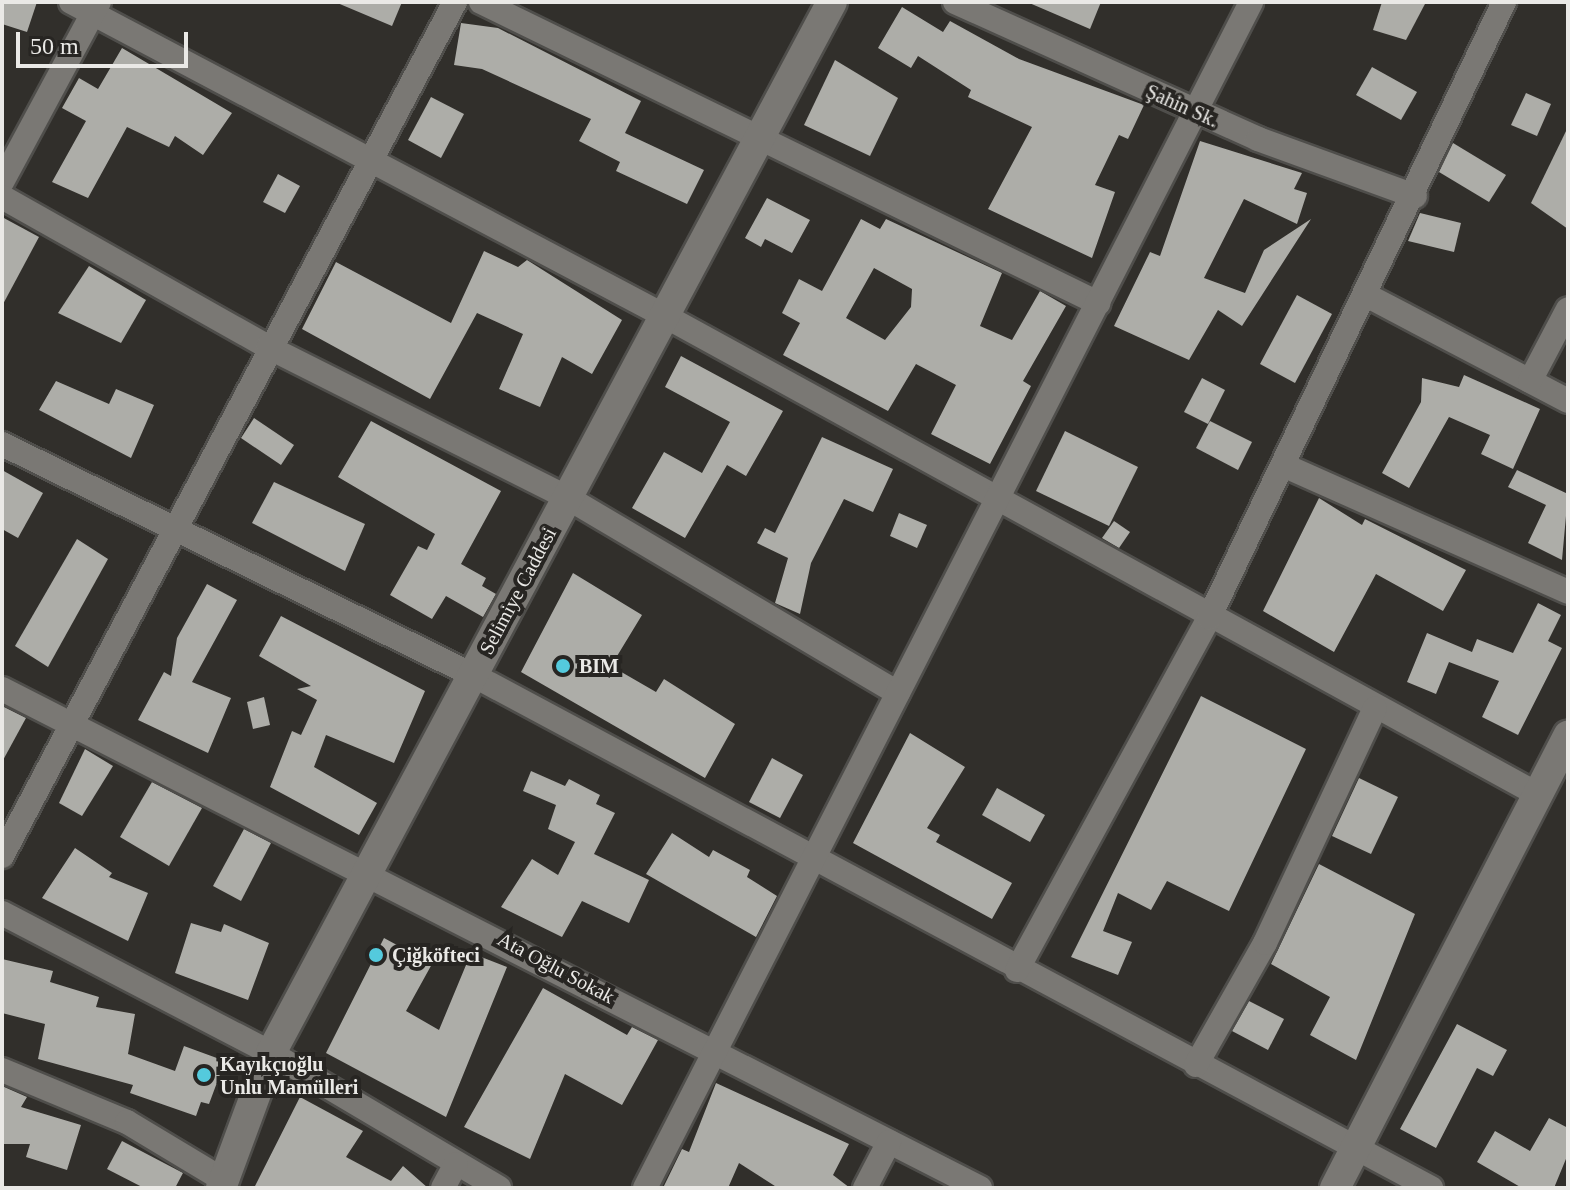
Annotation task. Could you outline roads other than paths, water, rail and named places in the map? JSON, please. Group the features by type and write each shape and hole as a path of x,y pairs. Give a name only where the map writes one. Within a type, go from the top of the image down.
{"street":[{"path":"2,856 70,724 182,529 268,347 370,165 455,2"},
{"path":"481,2 761,135 1098,303"},
{"name":"Selimiye Caddesi","path":"223,1184 271,1053 832,2"},
{"name":"Şahin Sk.","path":"955,2 1195,112 1415,196"},
{"path":"645,1188 1251,2"},
{"path":"1017,970 1209,618 1415,196 1504,2"},
{"path":"2,182 88,6 370,165 665,316 1209,618 1539,795"},
{"path":"2,197 268,347 568,498 898,693"},
{"path":"1366,295 1568,401"},
{"path":"1530,381 1568,309"},
{"path":"2,444 182,529 473,675 1017,970 1431,1188"},
{"path":"1283,465 1568,592"},
{"name":"Ata Oğlu Sokak","path":"2,689 369,870 980,1188"},
{"path":"1196,1065 1265,943 1375,708"},
{"path":"1335,1188 1568,736"},
{"path":"2,913 271,1053 499,1188"},
{"path":"2,1070 127,1122 223,1184"},
{"path":"865,1188 889,1142"},
{"path":"443,1188 456,1164"}],"place":[{"name":"BIM","path":"563,666"},
{"name":"Çiğköfteci","path":"376,955"},
{"name":"Kayıkçıoğlu Unlu Mamülleri","path":"204,1075"}]}
